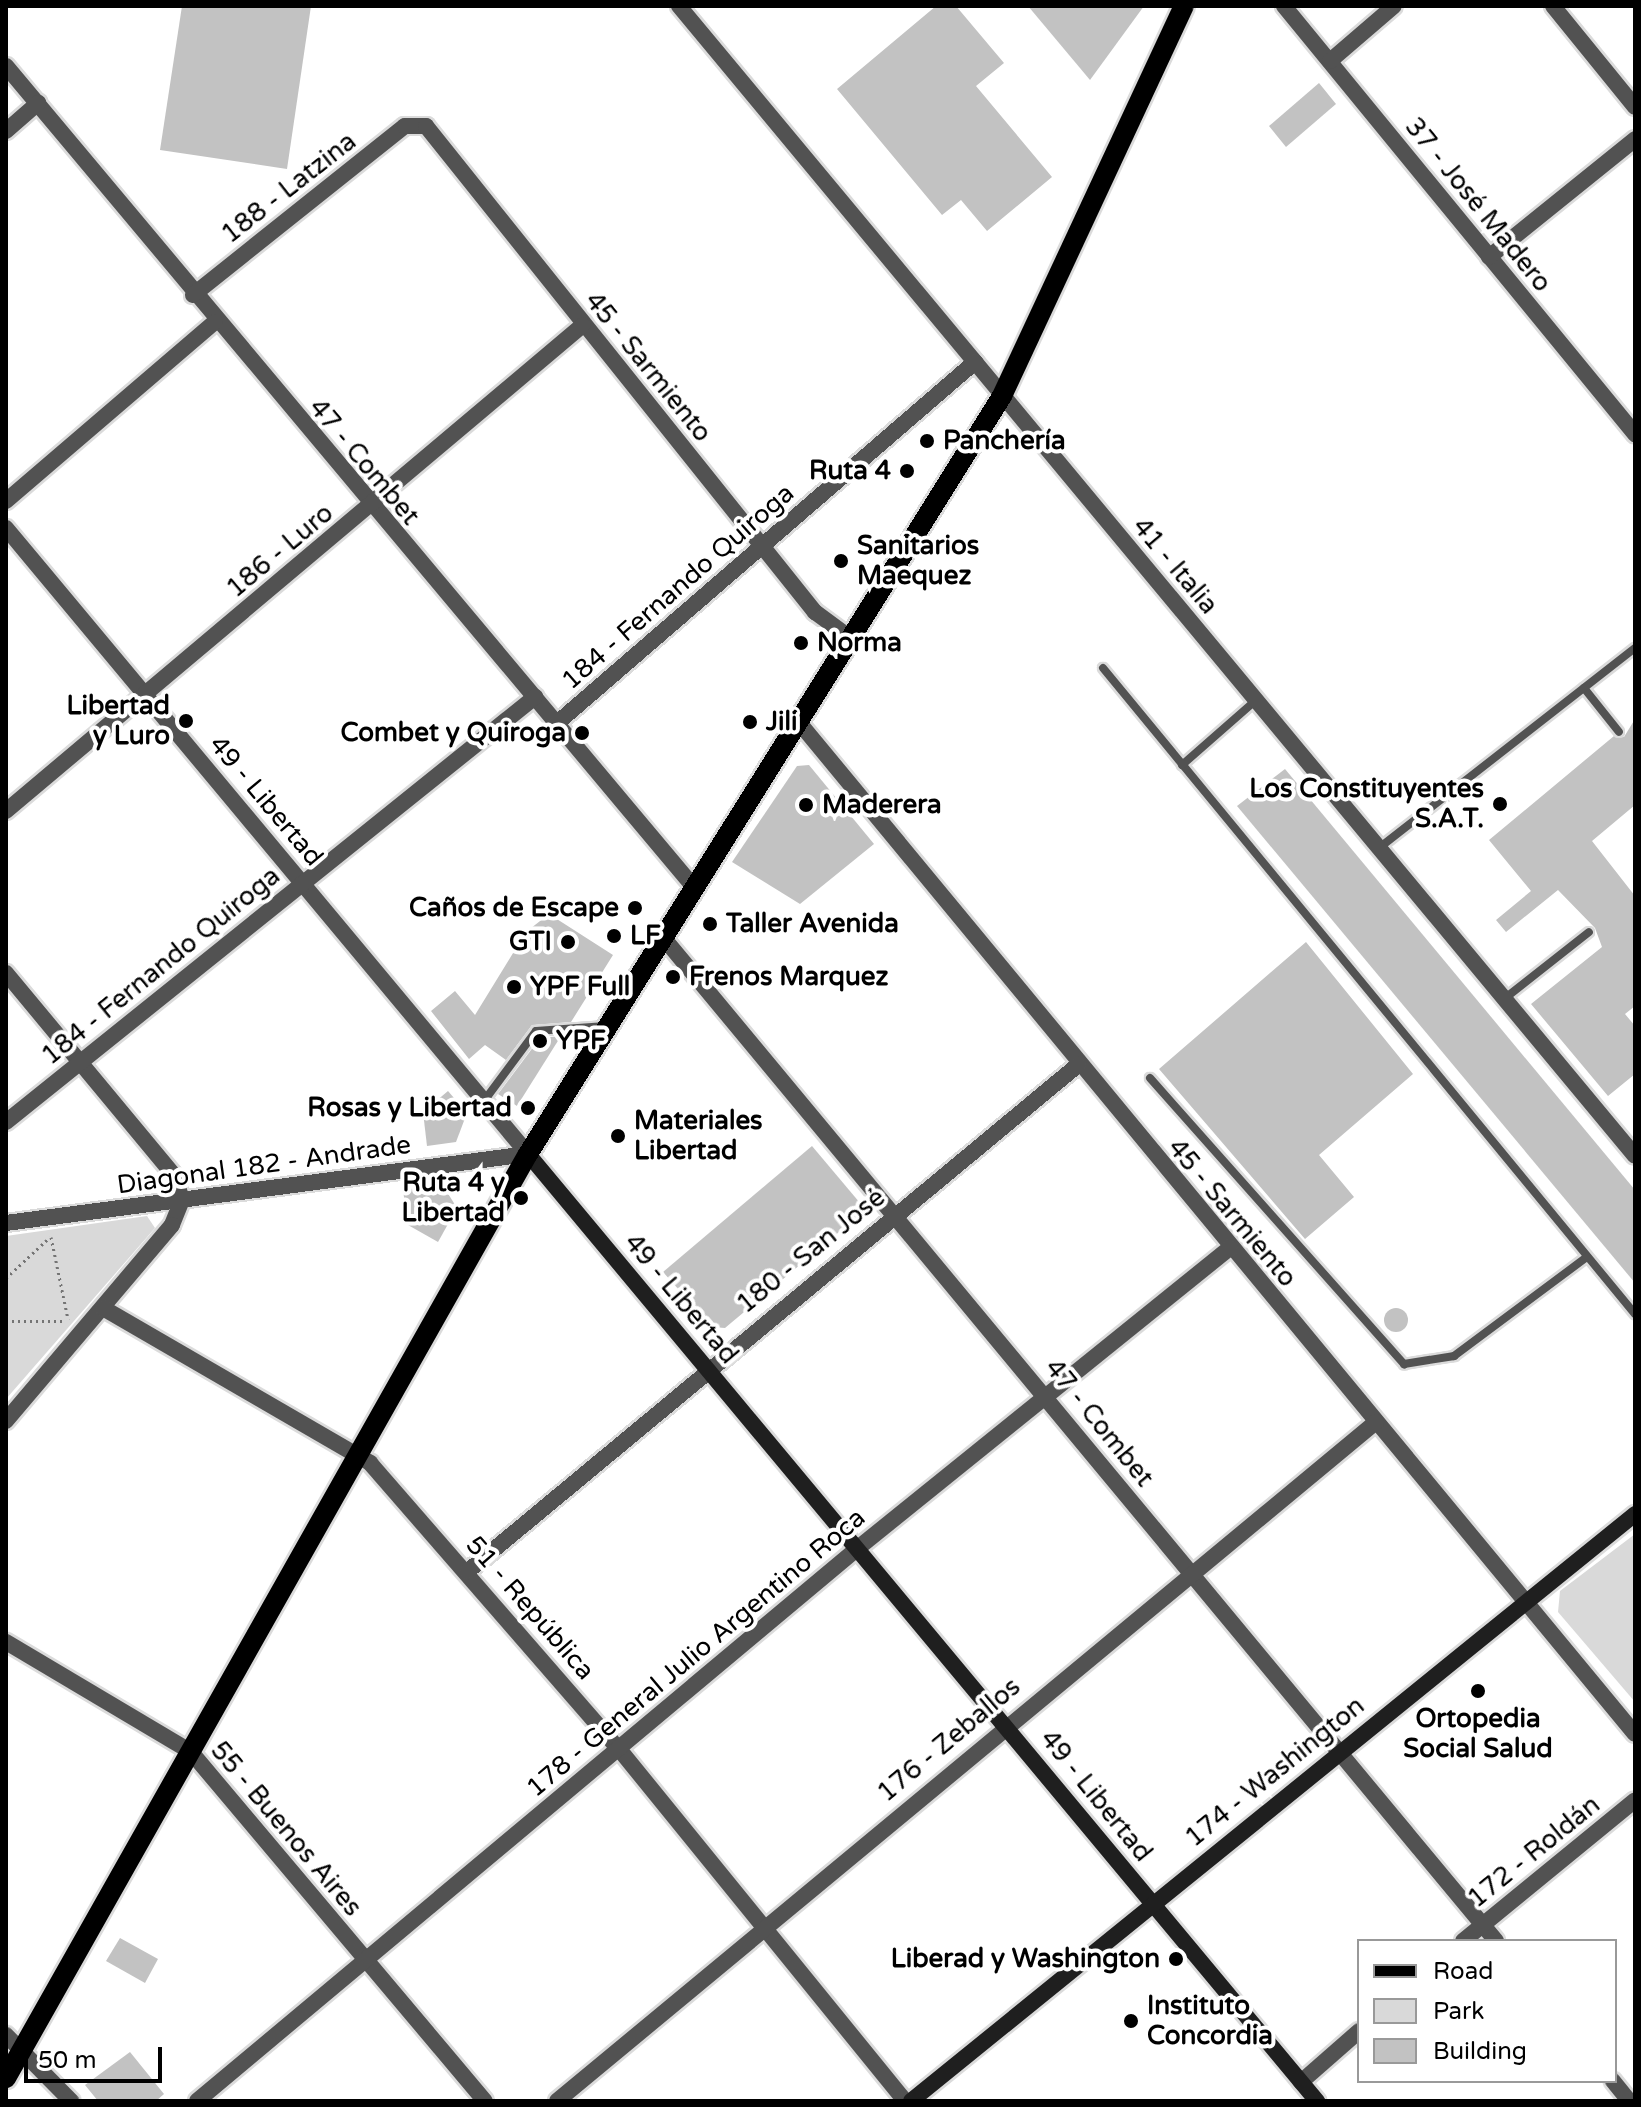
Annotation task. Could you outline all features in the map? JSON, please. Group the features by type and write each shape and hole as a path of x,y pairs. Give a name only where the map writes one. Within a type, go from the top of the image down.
{"main road":[{"path":"6,2078 528,1154 692,885 1002,396 1179,9"}],"street":[{"name":"41 - Italia","path":"679,6 1635,1156"},
{"name":"37 - José Madero","path":"1284,6 1635,434"},
{"path":"1330,61 1394,6"},
{"path":"1553,6 1635,107"},
{"name":"47 - Combet","path":"6,66 369,507 535,697 692,885"},
{"path":"6,131 38,103"},
{"name":"188 - Latzina","path":"193,295 415,121"},
{"name":"45 - Sarmiento","path":"415,121 815,612 849,637"},
{"path":"1489,257 1635,139"},
{"path":"6,501 215,322"},
{"name":"186 - Luro","path":"6,811 583,325"},
{"name":"184 - Fernando Quiroga","path":"556,724 975,362"},
{"name":"49 - Libertad","path":"6,528 1317,2101"},
{"name":"184 - Fernando Quiroga","path":"6,1122 535,697"},
{"name":"45 - Sarmiento","path":"797,720 1078,1065 1635,1734"},
{"name":"47 - Combet","path":"662,936 1048,1396 1190,1575 1494,1939"},
{"path":"6,973 174,1175 182,1200 172,1225 6,1421"},
{"name":"180 - San José","path":"468,1571 707,1367 1078,1065"},
{"name":"Diagonal 182 - Andrade","path":"6,1223 528,1154"},
{"name":"178 - General Julio Argentino Roca","path":"197,2101 367,1962 858,1548 1230,1248"},
{"name":"51 - República","path":"103,1308 357,1452 468,1571 765,1924 908,2101"},
{"name":"176 - Zeballos","path":"557,2101 1005,1723 1376,1422"},
{"name":"174 - Washington","path":"908,2101 1338,1750 1635,1514"},
{"name":"55 - Buenos Aires","path":"6,1642 191,1752 485,2101"},
{"name":"172 - Roldán","path":"1465,1939 1635,1800"},
{"path":"1301,2082 1357,2033"},
{"path":"6,2035 23,2048 71,2101"},
{"path":"1615,2083 1629,2101"}],"lane":[{"path":"1378,848 1635,648"},
{"path":"1103,668 1635,1314"},
{"path":"1584,688 1619,732"},
{"path":"1182,765 1255,701"},
{"path":"1504,999 1589,932"},
{"path":"484,1101 536,1031 607,1026"},
{"path":"1150,1078 1404,1364 1454,1356 1587,1257"}],"path":[{"path":"6,1278 51,1237 59,1216"},
{"path":"51,1237 68,1321"},
{"path":"6,1321 92,1321"}],"green space":[{"path":"147,1216 155,1228 6,1399 6,1236"},
{"path":"1635,1534 1635,1702 1558,1612 1560,1591"}],"building":[{"path":"182,6 311,6 287,169 160,150"},
{"path":"936,6 956,6 1004,63 976,86 1052,177 987,231 961,200 942,215 837,89"},
{"path":"1028,6 1144,6 1090,80"},
{"path":"1319,83 1336,104 1286,147 1269,126"},
{"path":"1635,719 1635,805 1592,841 1635,896 1635,1006 1625,1014 1635,1026 1635,1074 1608,1096 1531,1004 1602,947 1595,928 1558,890 1506,932 1496,920 1531,891 1489,840 1614,736 1624,737"},
{"name":"Maderera","path":"809,765 874,844 800,904 732,862 797,766"},
{"path":"1285,769 1635,1190 1635,1283 1237,806"},
{"path":"549,914 613,955 571,1022 532,1025 506,1060 485,1045 469,1059 431,1011 455,991 475,1015 526,932"},
{"path":"1306,942 1413,1074 1319,1155 1354,1197 1305,1239 1159,1069"},
{"path":"561,1036 517,1106 498,1094 540,1038"},
{"path":"448,1091 467,1113 456,1142 427,1146 423,1112"},
{"path":"812,1146 860,1203 858,1216 725,1328 712,1327 663,1272"},
{"path":"442,1184 457,1208 438,1242 408,1225 403,1190"},
{"path":"1396,1308 1404,1312 1408,1320 1404,1328 1396,1332 1388,1328 1384,1320 1388,1312"},
{"path":"120,1938 158,1959 145,1983 106,1961"},
{"path":"130,2052 164,2094 156,2101 98,2101 85,2085"}],"place":[{"name":"Panchería","path":"927,441"},
{"name":"Ruta 4","path":"907,471"},
{"name":"Sanitarios Maequez","path":"841,561"},
{"name":"Norma","path":"801,643"},
{"name":"Libertad y Luro","path":"186,721"},
{"name":"Jili","path":"750,722"},
{"name":"Combet y Quiroga","path":"582,733"},
{"name":"Los Constituyentes S.A.T.","path":"1500,804"},
{"name":"Maderera","path":"806,805"},
{"name":"Caños de Escape","path":"635,908"},
{"name":"Taller Avenida","path":"710,924"},
{"name":"LF","path":"614,936"},
{"name":"GTI","path":"568,942"},
{"name":"Frenos Marquez","path":"673,977"},
{"name":"YPF Full","path":"514,987"},
{"name":"YPF","path":"540,1041"},
{"name":"Rosas y Libertad","path":"528,1108"},
{"name":"Materiales Libertad","path":"618,1136"},
{"name":"Ruta 4 y Libertad","path":"521,1198"},
{"name":"Ortopedia Social Salud","path":"1478,1691"},
{"name":"Liberad y Washington","path":"1176,1959"},
{"name":"Instituto Concordia","path":"1131,2021"}]}
